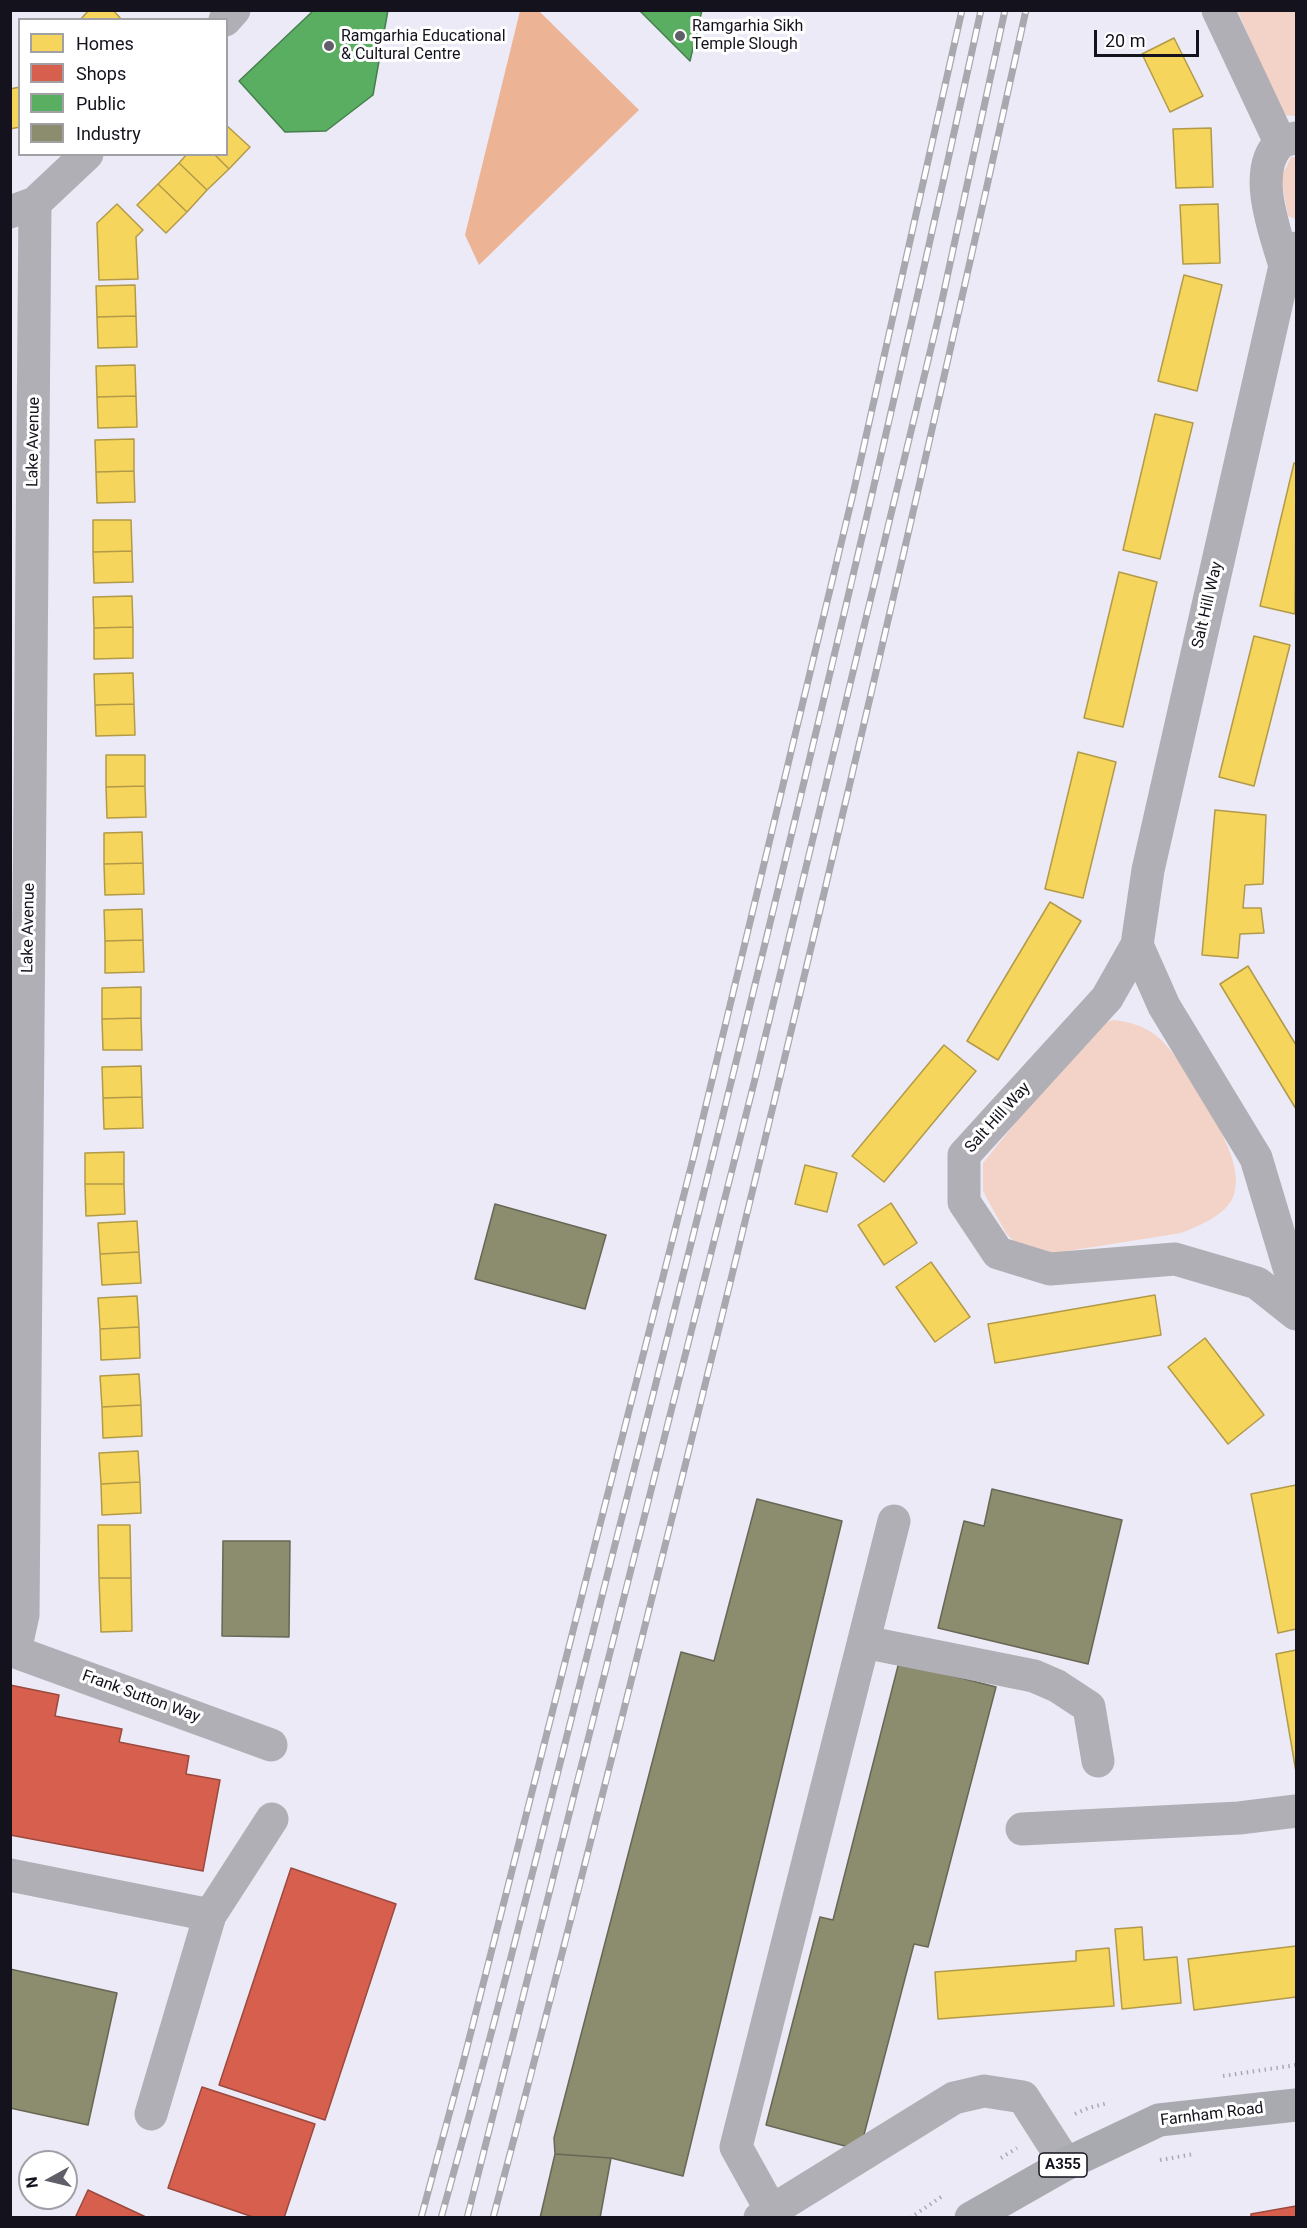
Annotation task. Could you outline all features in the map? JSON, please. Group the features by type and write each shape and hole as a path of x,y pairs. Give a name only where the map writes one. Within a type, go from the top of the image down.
{"main road":[{"name":"Farnham Road","path":"971,2217 1066,2163 1159,2120 1296,2105"}],"street":[{"name":"Salt Hill Way","path":"1218,10 1288,140 1268,159 1267,203 1293,261 1148,870 1137,945 1107,998 964,1155 964,1202 998,1253 1050,1269 1175,1259 1257,1283 1296,1314"},
{"path":"23,208 85,156"},
{"name":"Lake Avenue","path":"13,1651 23,1615 23,208"},
{"path":"1137,945 1164,1006 1256,1158 1296,1291"},
{"path":"894,1521 736,2147 765,2214 954,2098 984,2091 1023,2097 1066,2163"},
{"path":"864,1642 1034,1677 1057,1686 1089,1707 1098,1761"},
{"name":"Frank Sutton Way","path":"13,1651 271,1744"},
{"path":"1022,1828 1239,1818 1296,1811"},
{"path":"151,2114 210,1915 272,1820"},
{"path":"10,1875 210,1915"}],"path":[{"path":"1149,2162 1195,2153"}],"shaded area":[{"path":"520,11 539,11 639,110 479,265 465,235"},
{"path":"1238,11 1296,11 1296,116 1281,115"},
{"path":"1291,157 1296,157 1296,219 1288,216 1280,171 1285,170"},
{"path":"1113,1020 1138,1025 1148,1030 1159,1038 1182,1065 1207,1104 1227,1146 1234,1164 1236,1179 1234,1195 1218,1215 1181,1233 1036,1256 1021,1249 1006,1233 983,1191 983,1163 1079,1044 1098,1026"}],"building: Homes":[{"path":"89,10 113,10 120,18 82,18"},
{"path":"1174,38 1203,96 1170,112 1142,54"},
{"path":"18,87 18,127 10,129 10,89"},
{"path":"228,127 250,147 229,169 216,156 228,156"},
{"path":"1211,128 1213,187 1176,188 1173,129"},
{"path":"185,156 216,156 229,169 207,190 179,163"},
{"path":"179,163 207,190 187,212 158,184"},
{"path":"158,184 187,212 166,233 137,205"},
{"path":"117,204 143,230 136,237 138,279 99,280 97,223"},
{"path":"1218,204 1220,263 1183,264 1180,205"},
{"path":"1184,275 1222,285 1197,391 1158,381"},
{"path":"135,285 136,316 97,317 96,286"},
{"path":"136,316 137,347 98,348 97,317"},
{"path":"135,365 136,396 97,397 96,366"},
{"path":"136,396 137,427 98,428 97,397"},
{"path":"1155,414 1193,423 1160,559 1123,550"},
{"path":"134,439 134,471 96,472 95,440"},
{"path":"1294,463 1296,464 1295,614 1260,606"},
{"path":"134,471 135,502 97,503 96,472"},
{"path":"93,520 131,520 132,551 93,552"},
{"path":"132,551 133,582 94,583 93,552"},
{"path":"1119,572 1157,582 1123,727 1084,718"},
{"path":"132,596 133,627 94,628 93,597"},
{"path":"133,627 133,658 94,659 94,628"},
{"path":"1254,636 1290,645 1254,786 1219,777"},
{"path":"133,673 134,704 95,705 94,674"},
{"path":"134,704 135,735 96,736 95,705"},
{"path":"1078,752 1116,762 1083,898 1045,889"},
{"path":"106,755 145,755 145,786 106,787"},
{"path":"145,786 146,817 107,818 106,787"},
{"path":"1215,810 1266,815 1263,884 1245,885 1243,908 1261,908 1264,933 1240,934 1238,958 1202,955"},
{"path":"142,832 143,863 104,864 104,833"},
{"path":"143,863 144,894 105,895 104,864"},
{"path":"1050,902 1081,921 998,1060 967,1041"},
{"path":"142,909 143,940 105,941 104,910"},
{"path":"143,940 144,972 105,973 105,941"},
{"path":"1248,966 1296,1045 1296,1109 1220,984"},
{"path":"141,987 141,1018 102,1019 102,988"},
{"path":"141,1018 142,1050 103,1050 102,1019"},
{"path":"944,1045 976,1071 884,1182 852,1156"},
{"path":"141,1066 142,1097 103,1098 102,1067"},
{"path":"142,1097 143,1128 104,1129 103,1098"},
{"path":"124,1152 124,1184 85,1184 85,1153"},
{"path":"805,1165 837,1173 827,1212 795,1204"},
{"path":"85,1184 124,1184 125,1214 86,1216"},
{"path":"891,1203 917,1243 884,1265 858,1225"},
{"path":"137,1221 139,1252 100,1254 98,1223"},
{"path":"139,1252 141,1283 102,1285 100,1254"},
{"path":"931,1262 970,1317 935,1342 896,1287"},
{"path":"1155,1295 1161,1335 995,1363 988,1324"},
{"path":"137,1296 139,1327 100,1329 98,1298"},
{"path":"139,1327 140,1358 101,1360 100,1329"},
{"path":"1205,1338 1264,1415 1228,1444 1168,1367"},
{"path":"139,1374 141,1405 102,1407 100,1376"},
{"path":"141,1405 142,1436 103,1438 102,1407"},
{"path":"138,1451 140,1482 101,1484 99,1453"},
{"path":"140,1482 141,1513 102,1515 101,1484"},
{"path":"1296,1485 1296,1629 1278,1633 1251,1494"},
{"path":"98,1525 130,1525 131,1578 99,1578"},
{"path":"99,1578 131,1578 132,1631 101,1632"},
{"path":"1296,1650 1296,1772 1276,1654"},
{"path":"1142,1927 1144,1960 1177,1957 1181,2003 1122,2009 1115,1929"},
{"path":"1296,1946 1296,1997 1194,2010 1188,1959"},
{"path":"1109,1948 1114,2006 938,2019 935,1972 1076,1961 1076,1951"}],"building: Shops":[{"path":"10,1685 59,1695 55,1716 122,1729 119,1742 189,1756 186,1774 220,1780 203,1871 10,1835"},
{"path":"291,1868 396,1904 325,2120 219,2085"},
{"path":"202,2087 315,2124 284,2218 256,2218 168,2188"},
{"path":"88,2190 148,2218 75,2218"},
{"path":"1296,2206 1296,2218 1251,2218 1251,2214"}],"building: Public":[{"name":"Ramgarhia Educational & Cultural Centre","path":"314,10 388,10 373,95 326,131 285,132 239,81"},
{"name":"Ramgarhia Sikh Temple Slough","path":"639,10 702,10 690,61"}],"building: Industry":[{"path":"495,1204 606,1235 585,1309 475,1279"},
{"path":"992,1489 1122,1520 1088,1664 938,1628 964,1521 984,1526"},
{"path":"757,1499 842,1521 683,2176 611,2158 555,2154 554,2138 681,1652 714,1661"},
{"path":"223,1541 290,1541 289,1637 222,1636"},
{"path":"899,1662 996,1687 928,1947 914,1944 860,2150 766,2125 820,1917 833,1920"},
{"path":"10,1969 117,1993 88,2125 10,2108"},
{"path":"555,2154 611,2158 600,2218 540,2218"}],"railway":[{"path":"421,2218 463,2063 694,1155 853,494 962,10"},
{"path":"441,2218 533,1870 762,956 853,578 981,10"},
{"path":"467,2218 755,1079 938,319 1005,10"},
{"path":"493,2218 614,1748 774,1103 903,557 1026,10"}],"place":[{"name":"Ramgarhia Sikh Temple Slough","path":"680,36"},
{"name":"Ramgarhia Educational & Cultural Centre","path":"329,46"}]}
